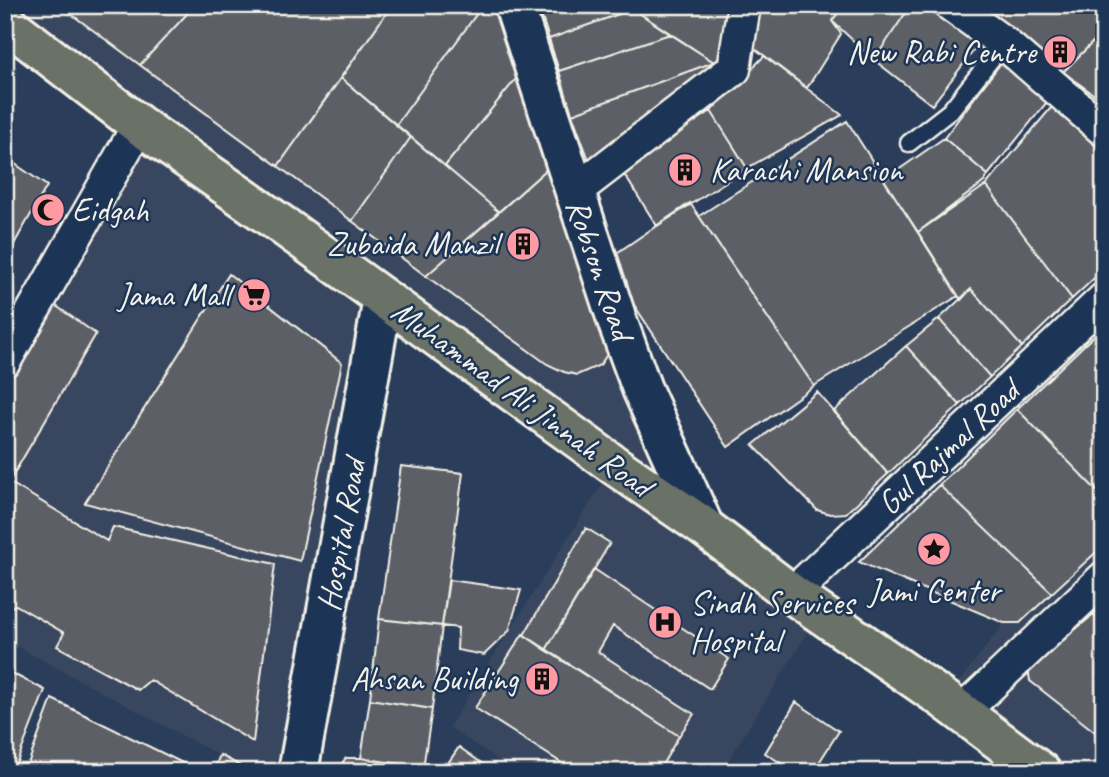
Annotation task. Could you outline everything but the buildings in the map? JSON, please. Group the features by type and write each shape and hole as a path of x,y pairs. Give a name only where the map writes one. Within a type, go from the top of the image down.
{"highway":[{"name":"Muhammad Ali Jinnah Road","path":"5,22 139,125 704,527 792,594 962,712 1041,772"}],"main road":[{"name":"Robson Road","path":"514,5 573,192 642,389 704,527"},
{"name":"Hospital Road","path":"298,772 383,299"}],"street":[{"path":"573,192 734,69 744,5"},
{"path":"951,5 1004,43 1104,130"},
{"path":"5,360 139,125"},
{"name":"Gul Rajmal Road","path":"792,594 1104,299"},
{"path":"962,712 1104,578"}],"lane":[{"path":"909,143 950,111 1004,43"}],"shaded area":[{"path":"5,5 518,5 681,513 820,613 721,772 516,772 449,727 614,465 384,298 299,772 250,772 5,640 5,360 139,125"},
{"path":"1104,545 1104,772 1041,772 945,700 1004,623 1020,622"}],"place":[{"name":"New Rabi Centre","path":"1060,52"},
{"name":"Karachi Mansion","path":"685,170"},
{"name":"Eidgah","path":"48,210"},
{"name":"Zubaida Manzil","path":"523,244"},
{"name":"Jama Mall","path":"254,295"},
{"name":"Jami Center","path":"934,549"},
{"name":"Sindh Services Hospital","path":"665,622"},
{"name":"Ahsan Building","path":"542,679"}]}
